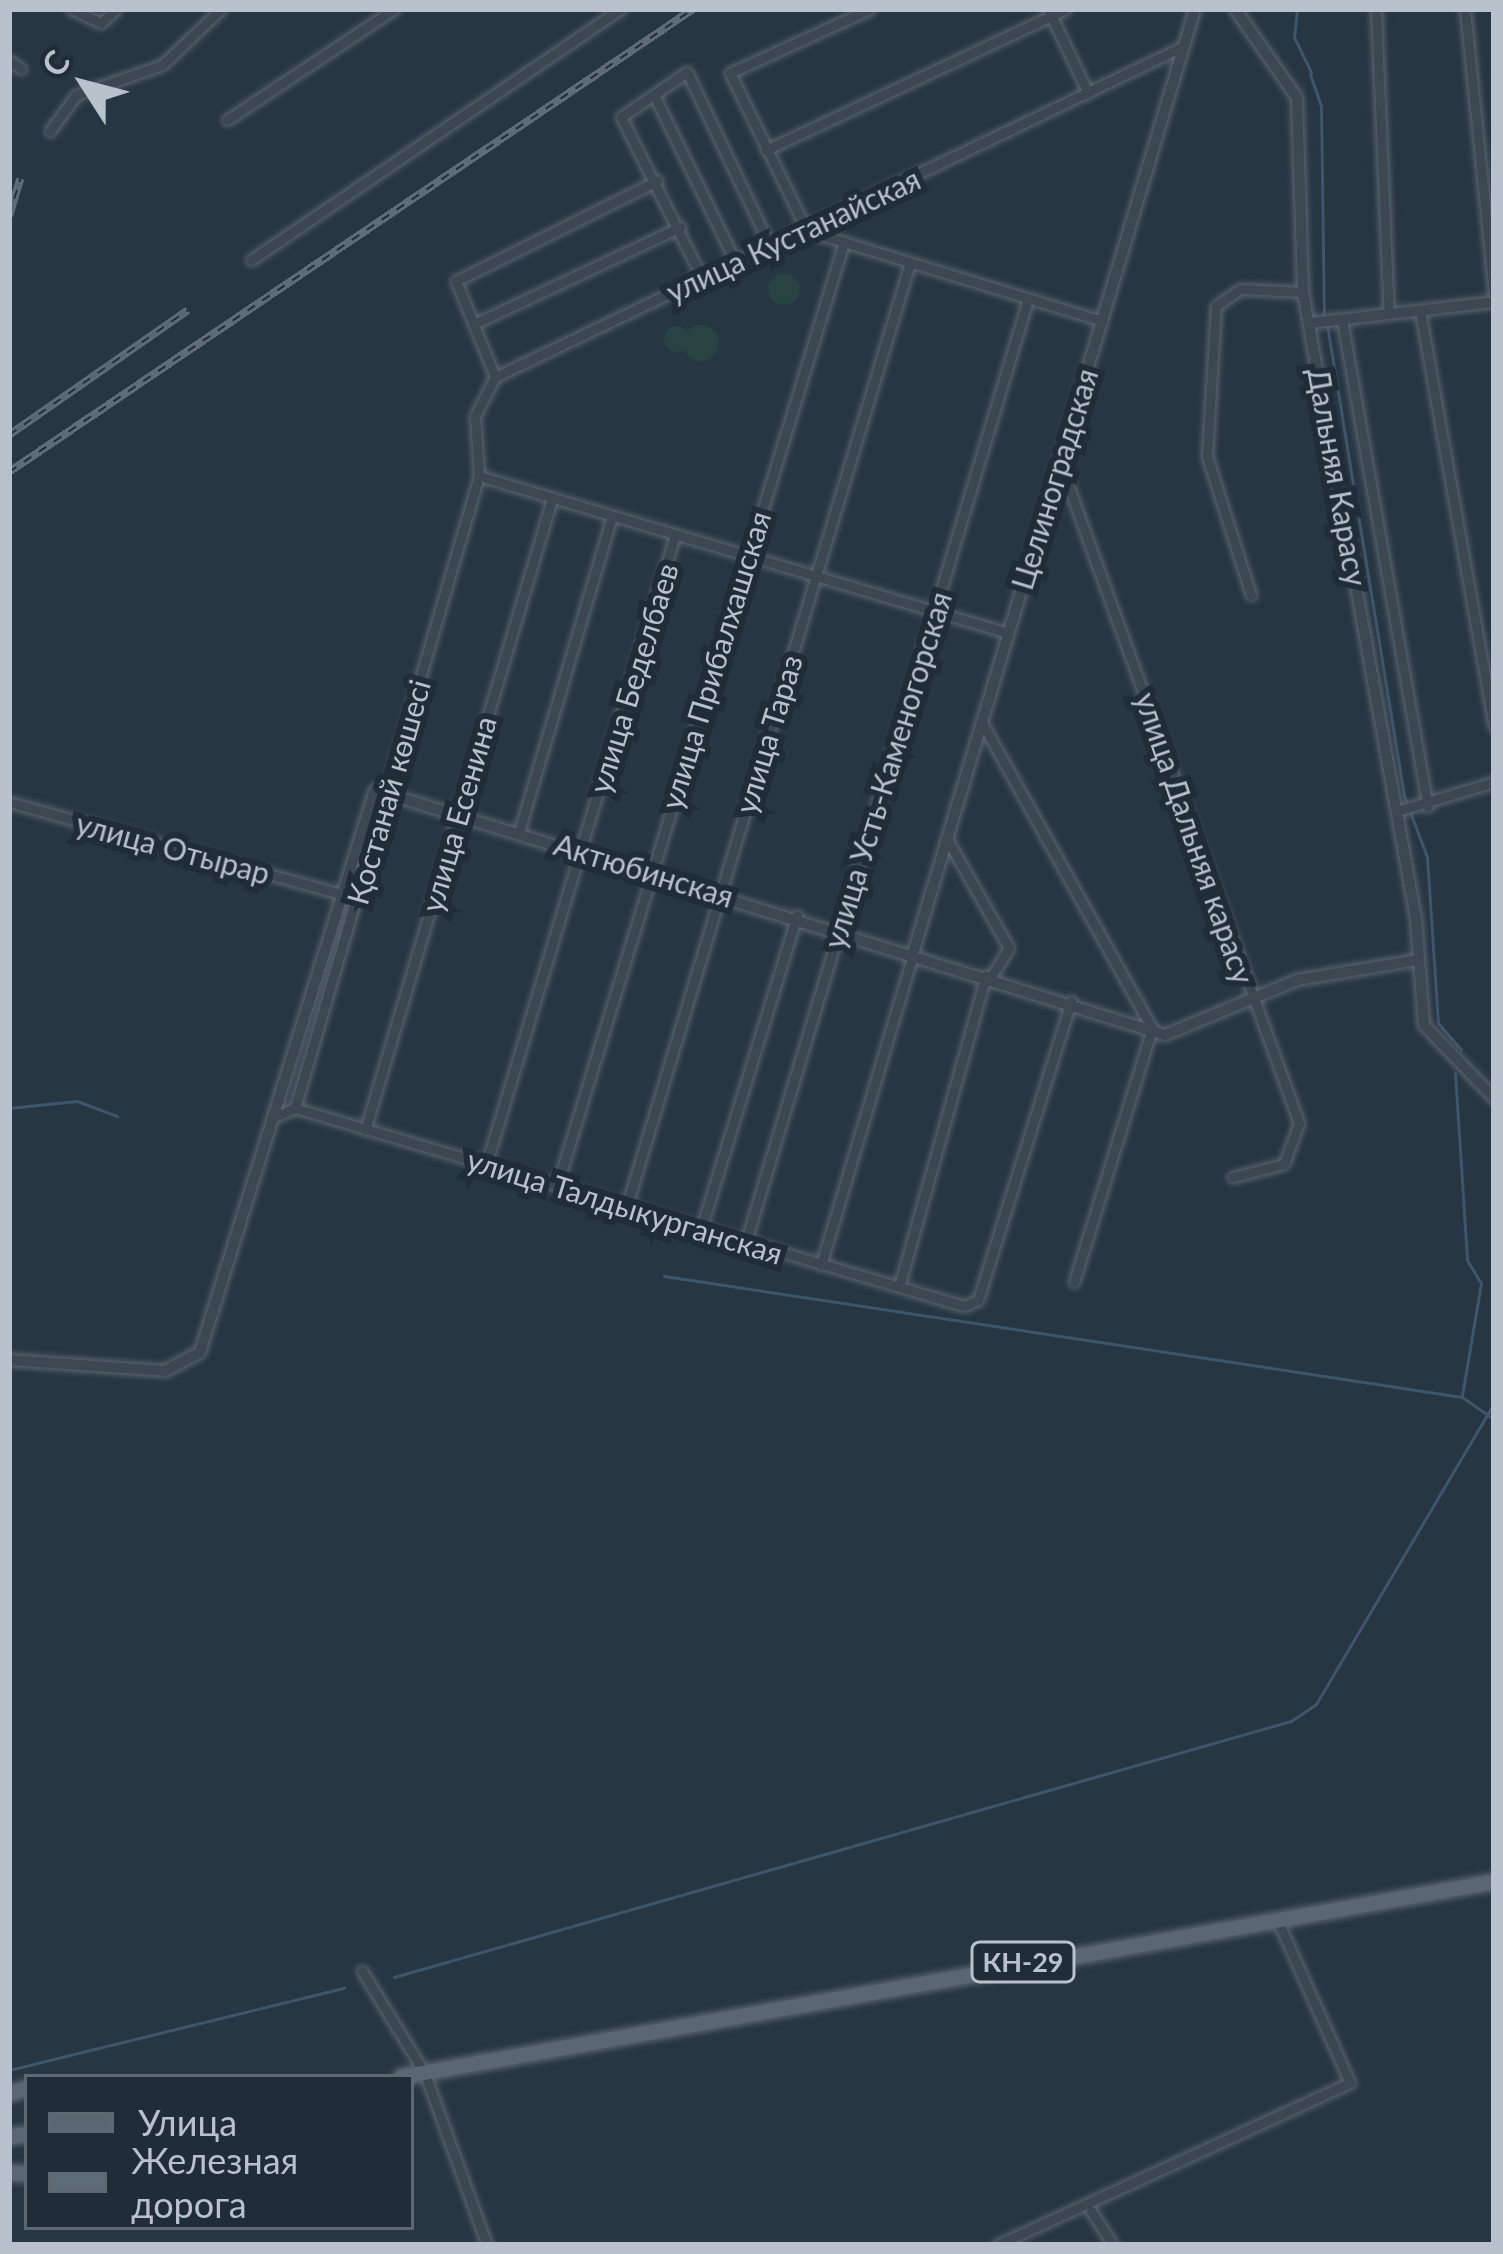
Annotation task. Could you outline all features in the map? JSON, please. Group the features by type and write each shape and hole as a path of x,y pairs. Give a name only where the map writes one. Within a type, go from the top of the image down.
{"main road":[{"name":"КН-29","path":"414,2075 552,2042 1494,1882"}],"street":[{"path":"70,9 101,22 116,9"},
{"path":"50,131 76,95 163,65 221,9"},
{"path":"227,120 394,9"},
{"path":"251,260 621,9"},
{"path":"870,9 730,73 807,231 1102,321"},
{"path":"766,150 1050,12 1066,9"},
{"name":"Целиноградская","path":"914,950 1195,9"},
{"name":"Дальняя Карасу","path":"1235,9 1297,98 1303,292 1326,321 1424,1024 1494,1098"},
{"path":"1376,9 1389,313"},
{"path":"1425,806 1326,321 1494,299 1465,9"},
{"path":"1050,12 1088,94"},
{"name":"улица Кустанайская","path":"495,377 1184,46"},
{"path":"9,60 20,69"},
{"path":"701,276 621,117 687,72 769,244"},
{"path":"654,95 734,259"},
{"path":"656,181 456,281 495,377 475,416 478,476 1008,633"},
{"path":"474,324 680,227"},
{"name":"улица Прибалхашская","path":"557,1186 844,242"},
{"name":"улица Тараз","path":"627,1205 910,263"},
{"path":"1250,595 1207,456 1216,306 1240,289 1303,292"},
{"name":"улица Усть-Каменогорская","path":"746,1241 1028,299"},
{"path":"1420,310 1494,726"},
{"name":"улица Дальняя карасу","path":"1059,460 1301,1135 1283,1163 1234,1177"},
{"name":"Қостанай көшесі","path":"295,1108 478,476"},
{"name":"улица Есенина","path":"365,1130 552,499"},
{"path":"519,832 612,517"},
{"name":"улица Беделбаев","path":"486,1165 676,535"},
{"path":"981,721 1151,1030 1165,1035 1250,998 1412,962"},
{"path":"1397,812 1494,782"},
{"name":"Актюбинская","path":"338,893 375,790 914,950 1151,1030"},
{"name":"улица Отырар","path":"9,802 338,893"},
{"path":"899,1287 990,975 1009,948 947,839"},
{"path":"9,1360 165,1371 190,1363 274,1117 338,893"},
{"path":"701,1229 796,915"},
{"path":"821,1265 914,950"},
{"name":"улица Талдыкурганская","path":"295,1108 899,1287 978,1300 1071,1000"},
{"path":"1074,1282 1151,1030"},
{"path":"274,1117 295,1108"},
{"path":"997,2245 1091,2211 1350,2083 1277,1919"},
{"path":"362,1971 425,2074 487,2245"},
{"path":"1091,2211 1113,2245"}],"green space":[{"path":"784,273 795,278 800,289 795,300 784,305 773,300 768,289 773,278"},
{"path":"701,325 714,330 719,343 714,356 701,361 688,356 683,343 688,330"},
{"path":"677,326 687,329 687,349 677,352 667,349 664,339 667,329"}],"waterway":[{"path":"1297,9 1294,37 1311,72"},
{"path":"1310,74 1321,106 1324,316"},
{"path":"1327,325 1404,796 1427,857 1438,1023 1461,1049"},
{"path":"1455,1073 1467,1260 1481,1283 1462,1395"},
{"path":"9,1108 77,1101 117,1116"},
{"path":"664,1276 1462,1397 1494,1419"},
{"path":"394,1977 1291,1721 1316,1704 1494,1403"},
{"path":"9,2070 344,1988"}],"railway":[{"path":"9,472 693,9"},
{"path":"9,216 20,179"},
{"path":"9,435 188,310"}]}
